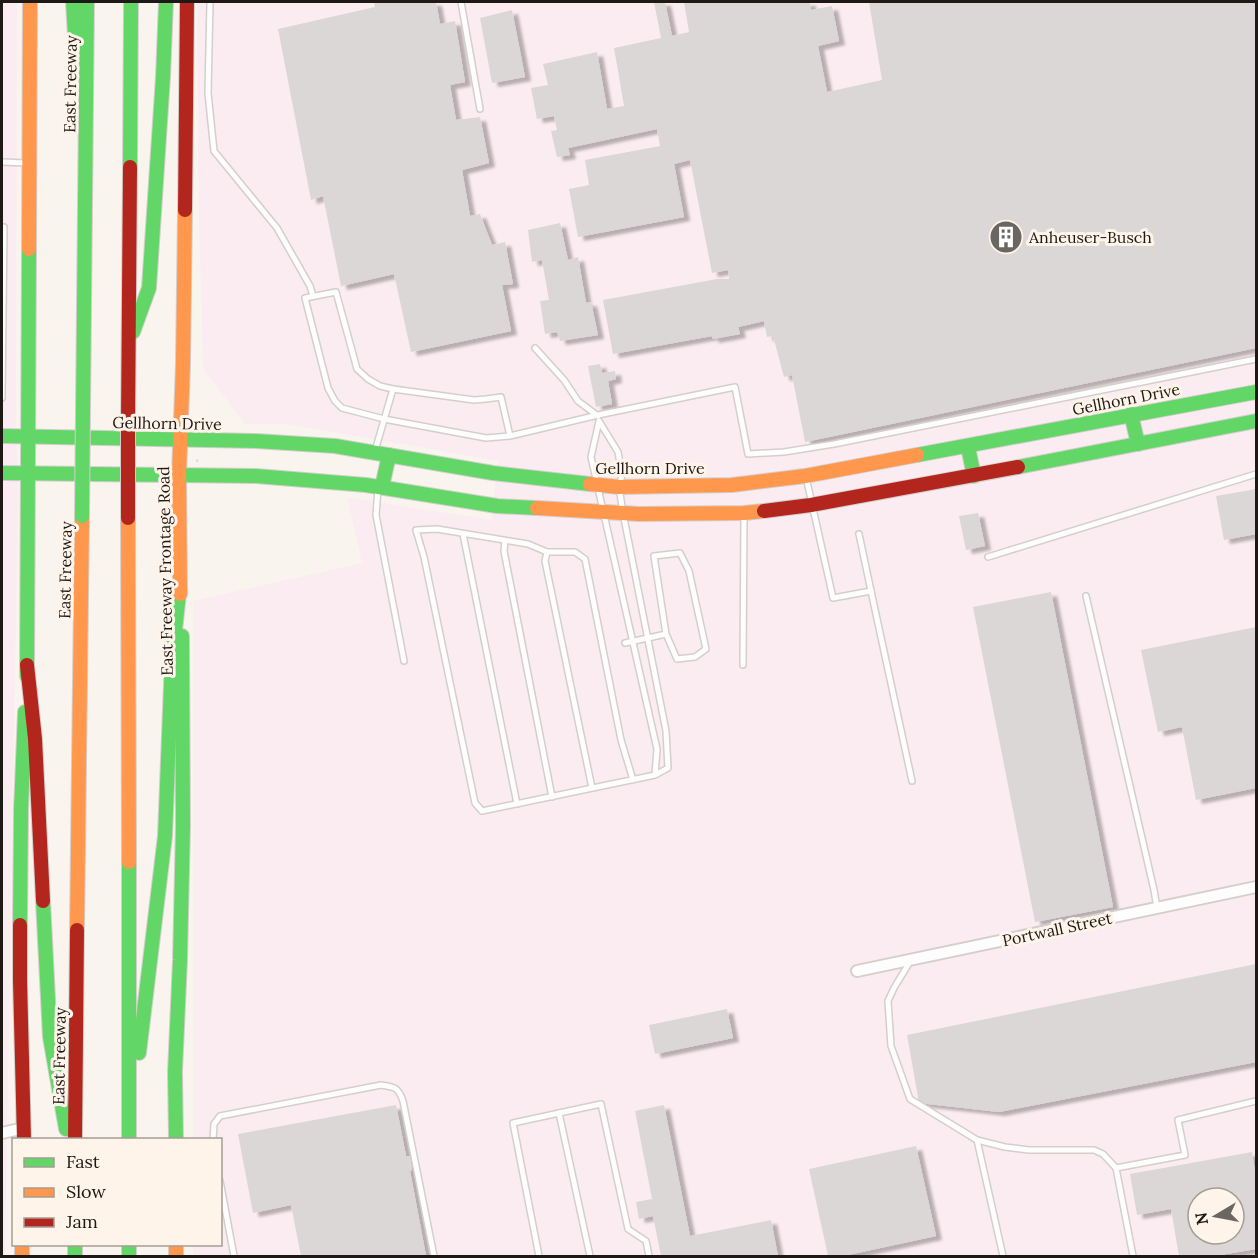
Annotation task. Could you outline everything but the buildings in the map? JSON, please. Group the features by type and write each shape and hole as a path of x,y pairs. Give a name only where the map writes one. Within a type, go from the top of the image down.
{"main road":[{"path":"24,1134 20,980 21,822 27,665 30,2"},
{"path":"73,2 84,245"},
{"name":"East Freeway","path":"75,1138 87,2"},
{"path":"129,1138 128,346 131,2"},
{"path":"128,346 149,288 166,2"},
{"name":"East Freeway Frontage Road","path":"176,1138 175,1072 183,826 179,475 183,352 186,2"},
{"name":"Gellhorn Drive","path":"2,436 29,435 335,446 493,473 598,486 732,485 805,476 1257,392"},
{"path":"1131,414 1138,444"},
{"path":"2,473 256,476 380,487 497,506 639,514 744,513 811,505 974,476 1257,421"},
{"path":"968,447 974,476"},
{"path":"380,487 389,455"},
{"path":"129,1138 165,836 172,659 180,584"},
{"path":"27,665 35,739 50,1037 68,1138"}],"street":[{"name":"Portwall Street","path":"857,971 1257,887"},
{"path":"2,1133 24,1134"}],"lane":[{"path":"210,2 208,93 214,151 277,228 310,286 313,296"},
{"path":"461,2 480,110"},
{"path":"2,162 30,163"},
{"path":"2,398 4,227"},
{"path":"510,436 501,397 474,400 393,389 368,379 357,369 336,292 304,298 328,388 335,402 342,408 384,419 486,438 510,436 598,418 735,387 748,454 784,452 1257,359"},
{"path":"535,348 564,380 578,401 598,418 618,452 621,475 619,487 623,513 666,731 668,768 656,775 633,780 552,796 482,811 475,803 416,530 437,529 528,544 547,552 574,552 585,559 621,740 633,780"},
{"path":"375,453 393,389"},
{"path":"598,418 591,457 657,749 656,775"},
{"path":"988,557 1257,474"},
{"path":"805,476 833,598 871,591"},
{"path":"380,487 376,515 404,661"},
{"path":"743,665 744,513"},
{"path":"463,534 517,804"},
{"path":"859,534 912,781"},
{"path":"505,541 504,551 552,796"},
{"path":"547,552 545,561 592,788"},
{"path":"680,553 689,571 706,649 695,657 677,659 666,634 654,556 680,553"},
{"path":"1086,596 1157,908"},
{"path":"625,643 666,634"},
{"path":"911,960 888,1001 891,1046 910,1098 977,1140 1029,1150 1094,1150 1103,1154 1116,1168 1133,1257"},
{"path":"213,1138 214,1124 220,1116 381,1085 394,1087 400,1092 403,1101 434,1257"},
{"path":"1116,1168 1185,1155 1178,1120 1257,1101"},
{"path":"539,1257 513,1123 601,1104 628,1229 646,1241 649,1257"},
{"path":"559,1113 590,1257"},
{"path":"977,1140 1003,1257"},
{"path":"222,1192 234,1257"}],"path":[{"path":"197,465 198,455"}],"shaded area":[{"path":"2,2 17,2 16,421 18,497 5,1256 2,1256"},
{"path":"197,2 1256,2 1256,1256 193,1256 193,1246 222,1246 222,1138 193,1138 193,601 362,563 347,497 491,520 498,461 287,424 245,424 203,368"}],"traffic: fast":[{"path":"73,2 75,36"},
{"path":"83,409 87,2"},
{"path":"130,167 131,2"},
{"path":"133,332 149,288 166,2"},
{"path":"27,676 29,249"},
{"path":"917,455 1256,392"},
{"path":"82,516 83,409"},
{"path":"1131,414 1138,444"},
{"path":"1018,467 1256,421"},
{"path":"2,436 256,441 335,446 493,473 590,484"},
{"path":"968,447 974,476"},
{"path":"382,487 389,455"},
{"path":"2,473 256,476 366,485 497,506 537,508"},
{"path":"139,1053 165,836 172,659 180,584"},
{"path":"176,1138 175,1072 183,826 182,636"},
{"path":"20,925 25,712"},
{"path":"129,862 129,1138"},
{"path":"43,901 50,1037 66,1129"},
{"path":"75,1246 75,1256"},
{"path":"129,1246 129,1256"}],"traffic: slow":[{"path":"29,249 30,2"},
{"path":"180,594 179,475 185,210"},
{"path":"590,484 619,487 732,485 805,476 917,455"},
{"path":"537,508 639,514 764,511"},
{"path":"77,930 82,516"},
{"path":"128,518 129,862"},
{"path":"22,1246 22,1256"},
{"path":"176,1246 176,1256"}],"traffic: jam":[{"path":"185,210 187,2"},
{"path":"128,423 130,167"},
{"path":"128,423 128,518"},
{"path":"764,511 811,505 1018,467"},
{"path":"27,665 35,739 43,901"},
{"path":"20,925 24,1138"},
{"path":"75,1138 77,930"}],"place":[{"name":"Anheuser-Busch","path":"1006,237"}]}
